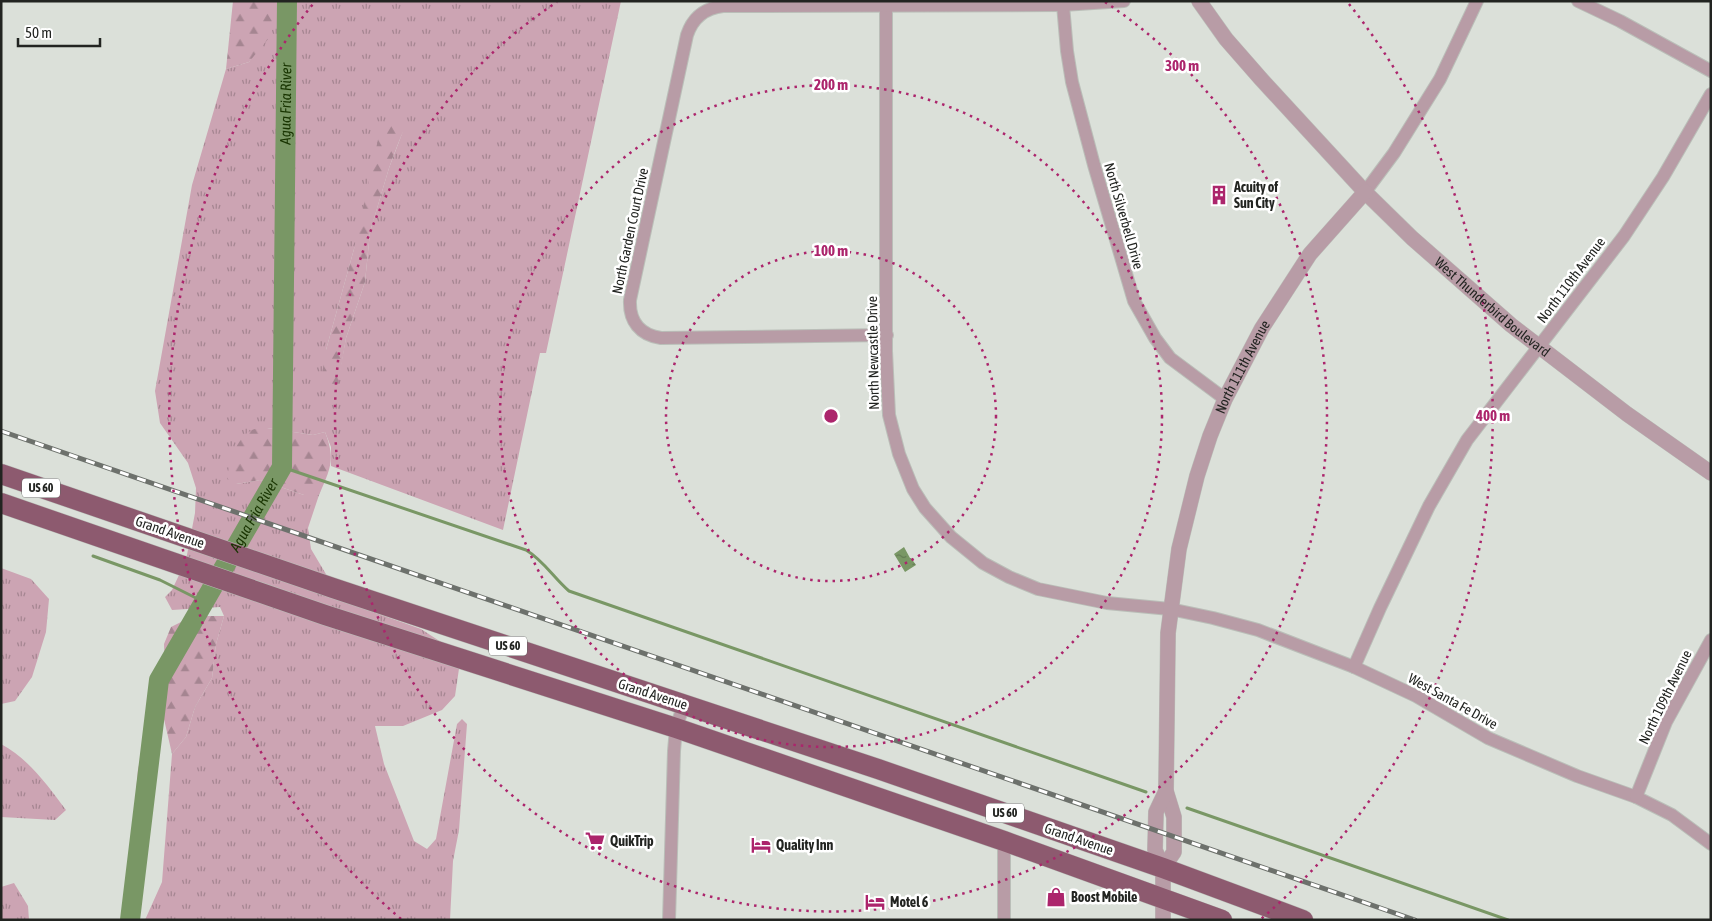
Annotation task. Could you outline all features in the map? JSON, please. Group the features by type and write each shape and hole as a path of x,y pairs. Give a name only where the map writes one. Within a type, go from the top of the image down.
{"highway":[{"name":"Grand Avenue","path":"1,474 332,588 878,769 1163,868 1303,920"},
{"name":"Grand Avenue","path":"1,503 326,615 676,728 1004,841 1222,920"}],"street":[{"path":"886,6 1063,5 1124,1"},
{"name":"West Thunderbird Boulevard","path":"1199,1 1226,40 1365,192 1424,249 1511,326 1627,414 1711,473"},
{"name":"North 111th Avenue","path":"1163,920 1163,868 1155,850 1156,812 1166,791 1167,658 1170,609 1187,512 1204,454 1225,399 1263,326 1310,254 1365,192 1394,153 1440,79 1477,1"},
{"path":"1578,1 1620,21 1711,71"},
{"name":"North Garden Court Drive","path":"886,6 868,4 724,6 712,8 700,14 691,24 687,35 630,300 631,315 636,326 649,335 661,338 887,335"},
{"name":"North Silverbell Drive","path":"1063,5 1066,51 1072,82 1134,301 1155,338 1170,358 1225,399"},
{"name":"North Newcastle Drive","path":"886,6 888,406 899,454 913,489 925,508 951,537 983,563 1009,578 1038,589 1107,603 1170,609"},
{"name":"North 110th Avenue","path":"1354,667 1429,506 1466,440 1624,236 1663,177 1711,94"},
{"name":"West Santa Fe Drive","path":"1170,609 1258,630 1354,667 1416,696 1488,738 1577,776 1636,797 1672,815 1711,844"},
{"name":"North 109th Avenue","path":"1636,797 1666,722 1711,640"},
{"path":"669,920 676,728 684,704"},
{"path":"1004,841 1004,920"}],"green space":[{"path":"233,1 278,1 278,14 269,38 249,62 226,69"},
{"path":"278,1 621,1 546,353 540,353 503,530 331,466 331,447 325,432 313,435 267,428 236,484 260,480 304,495 319,495 308,528 311,549 342,601 421,629 461,655 455,696 442,710 403,726 375,726 384,764 414,841 427,849 436,839 457,724 462,719 467,724 459,830 453,861 450,920 145,920 162,882 172,754 186,737 195,707 212,678 216,644 224,616 220,607 172,610 165,597 172,590 186,560 195,513 196,488 188,463 160,423 155,391 192,185 226,69 249,62 278,14","holes":["403,131 389,168 370,232 365,282 346,338 336,392 326,350 354,249"]},
{"path":"397,113 403,130 389,168 370,232 365,282 346,338 337,392 325,392 321,380 326,350 354,249 379,135 388,121"},
{"path":"267,428 313,435 325,432 331,457 329,471 319,495 304,495 260,480 236,484 227,479 234,451 242,439 252,430"},
{"path":"1,568 31,579 49,599 46,632 32,677 15,701 1,704"},
{"path":"193,616 224,616 216,644 212,678 195,707 186,737 172,754 161,706 165,671 164,644 171,627"},
{"path":"152,714 154,746 146,802 142,883 133,920 125,920 138,769"},
{"path":"1,744 29,765 45,782 66,810 55,820 1,817"},
{"path":"14,883 28,906 29,920 1,920 1,887"}],"water":[{"path":"904,547 916,565 905,572 894,554"}],"waterway":[{"name":"Agua Fria River","path":"130,920 159,680 282,467 287,1"},
{"path":"282,467 526,550 538,559 569,591 1146,792"},
{"path":"93,556 160,580 204,602"},
{"path":"1187,808 1508,920"}],"railway":[{"path":"1,431 1415,920"}],"place":[{"name":"Acuity of Sun City","path":"1219,195"},
{"name":"QuikTrip","path":"595,841"},
{"name":"Quality Inn","path":"761,845"},
{"name":"Boost Mobile","path":"1056,897"},
{"name":"Motel 6","path":"875,902"}]}
